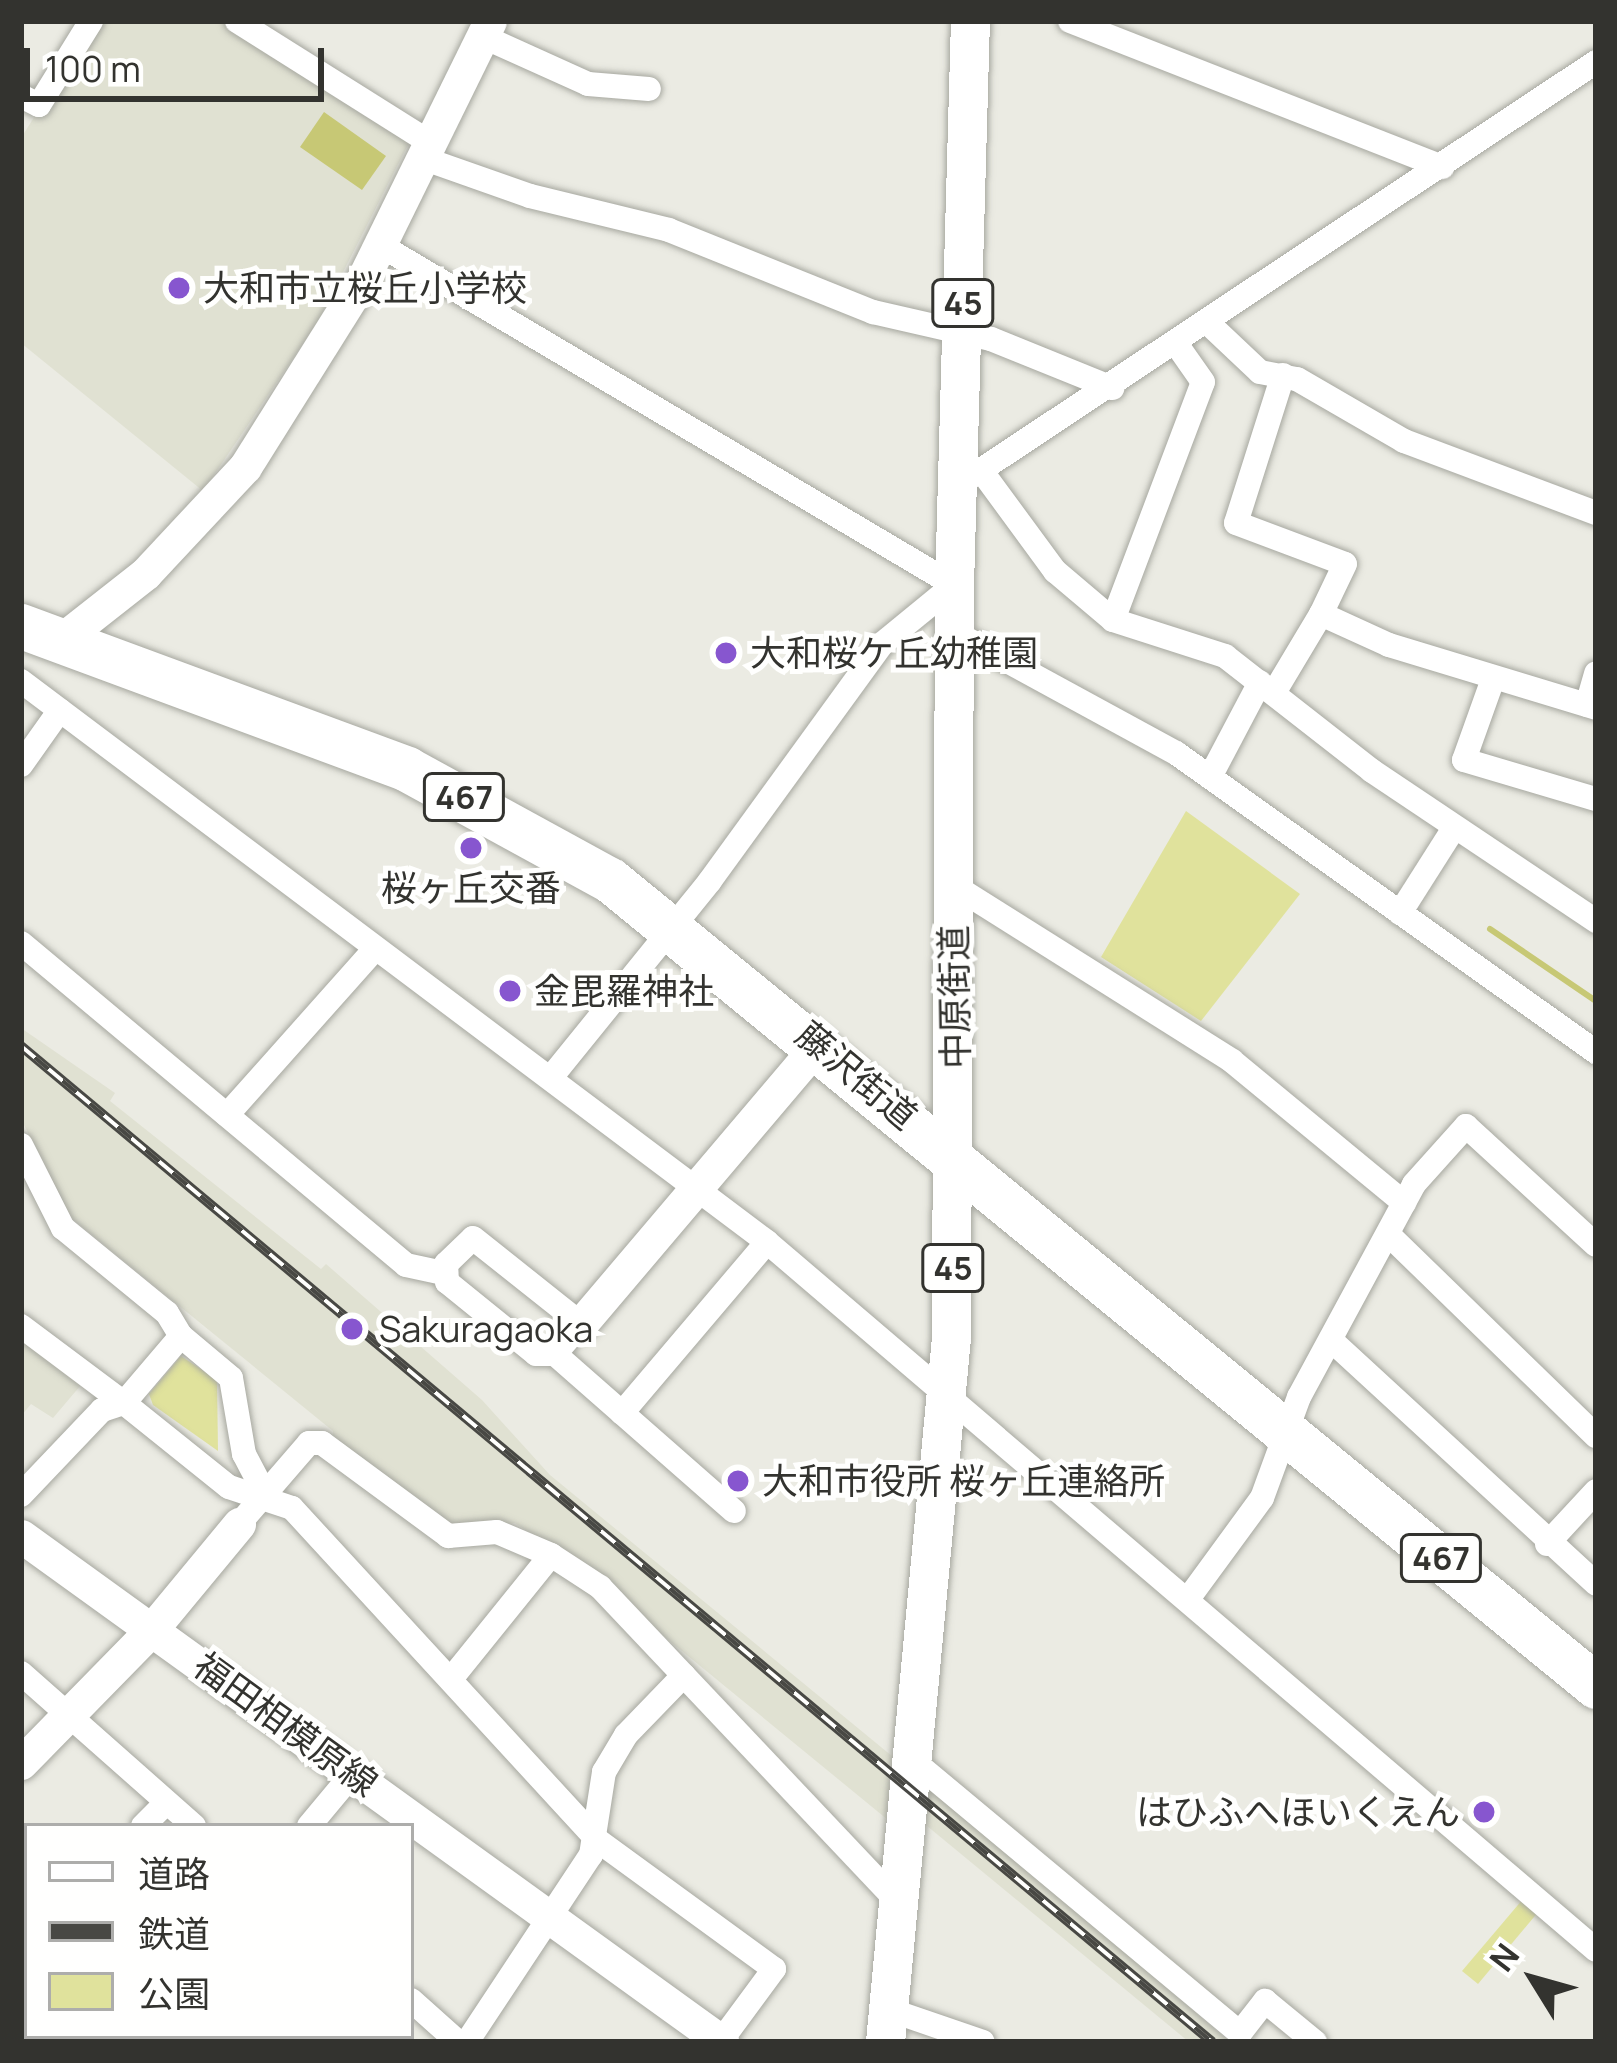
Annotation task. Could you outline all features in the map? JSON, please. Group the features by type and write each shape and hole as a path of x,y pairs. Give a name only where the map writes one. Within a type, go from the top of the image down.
{"highway":[{"name":"藤沢街道","path":"41,633 406,769 552,843 672,923 1596,1686"}],"main road":[{"name":"中原街道","path":"888,2026 946,1391 956,1158 954,632 955,585 970,476 962,331 970,21"}],"street":[{"path":"21,96 39,105 91,21"},
{"path":"1070,21 1442,167"},
{"path":"249,24 429,152 530,196 669,230 873,313 962,331 1112,388"},
{"path":"649,89 588,85 487,29 380,245 245,467 146,573 41,633 21,680 374,951 551,1077 767,1242 1189,1599 1434,1819 1596,1950"},
{"path":"1596,62 1112,388 970,476 1055,571 1113,620 1200,644 1268,687 1454,828 1596,921"},
{"path":"380,245 955,585 883,644 551,1077"},
{"path":"1208,323 1260,372 1283,375 1404,442 1596,512"},
{"path":"1113,620 1204,382 1177,345"},
{"path":"1210,777 1321,614 1345,564 1236,523 1283,375"},
{"path":"1321,614 1493,680 1591,706 1596,673"},
{"path":"954,632 1135,726 1596,1052"},
{"path":"1493,680 1464,760 1596,800"},
{"path":"21,765 60,710"},
{"path":"1400,913 1454,828"},
{"path":"953,885 1216,1049 1404,1203"},
{"path":"21,943 406,1265 443,1273 536,1354 555,1354 734,1511"},
{"path":"227,1115 374,951"},
{"path":"555,1354 819,1043"},
{"path":"1189,1599 1262,1498 1286,1429 1404,1203 1466,1126 1596,1246"},
{"path":"21,1144 64,1228 167,1313 181,1336 231,1378 243,1447 270,1490 451,1678 597,1840 774,1969 721,2042"},
{"path":"1388,1234 1596,1436"},
{"path":"443,1273 473,1238 581,1324"},
{"path":"622,1413 767,1242"},
{"path":"21,1326 220,1479 270,1490"},
{"path":"21,1495 102,1410 124,1402 181,1336"},
{"path":"1332,1341 1546,1544 1596,1584"},
{"path":"21,1762 153,1628 309,1443 322,1442 448,1536 497,1532 550,1555 600,1587 897,1901"},
{"path":"220,1479 243,1447"},
{"path":"220,1479 239,1524"},
{"path":"1546,1544 1596,1491"},
{"name":"福田相模原線","path":"21,1536 721,2042"},
{"path":"451,1678 550,1555"},
{"path":"21,1672 190,1823"},
{"path":"414,2002 462,2042 551,1916 597,1840 604,1772 626,1735 684,1675"},
{"path":"911,1759 1240,2033 1265,2001 1316,2042"},
{"path":"311,1823 353,1772"},
{"path":"146,1823 165,1804"},
{"path":"888,2026 983,2042"}],"shaded area":[{"name":"大和市立桜丘小学校","path":"95,21 230,21 411,139 317,323 203,491 21,343 21,138"},
{"path":"324,112 386,156 362,190 300,147"},
{"path":"21,1028 115,1093 110,1101 321,1269 326,1264 482,1400 550,1475 898,1761 888,1820 571,1560 515,1523 458,1529 332,1440 333,1431 70,1217 21,1119"},
{"path":"21,1336 81,1385 53,1418 31,1404 21,1416"},
{"path":"925,1781 1230,2042 1189,2042 921,1821"}],"green space":[{"path":"1186,811 1300,894 1201,1021 1101,957"},
{"path":"181,1356 217,1380 218,1451 153,1405 149,1394"},
{"path":"1523,1899 1539,1911 1478,1984 1462,1971"}],"waterway":[{"path":"1490,929 1596,1001"}],"railway":[{"path":"21,1046 1212,2042"}],"place":[{"name":"大和市立桜丘小学校","path":"179,288"},
{"name":"大和桜ケ丘幼稚園","path":"726,653"},
{"name":"桜ヶ丘交番","path":"471,848"},
{"name":"金毘羅神社","path":"510,991"},
{"name":"Sakuragaoka","path":"352,1329"},
{"name":"大和市役所 桜ヶ丘連絡所","path":"738,1481"},
{"name":"はひふへほいくえん","path":"1484,1812"}]}
